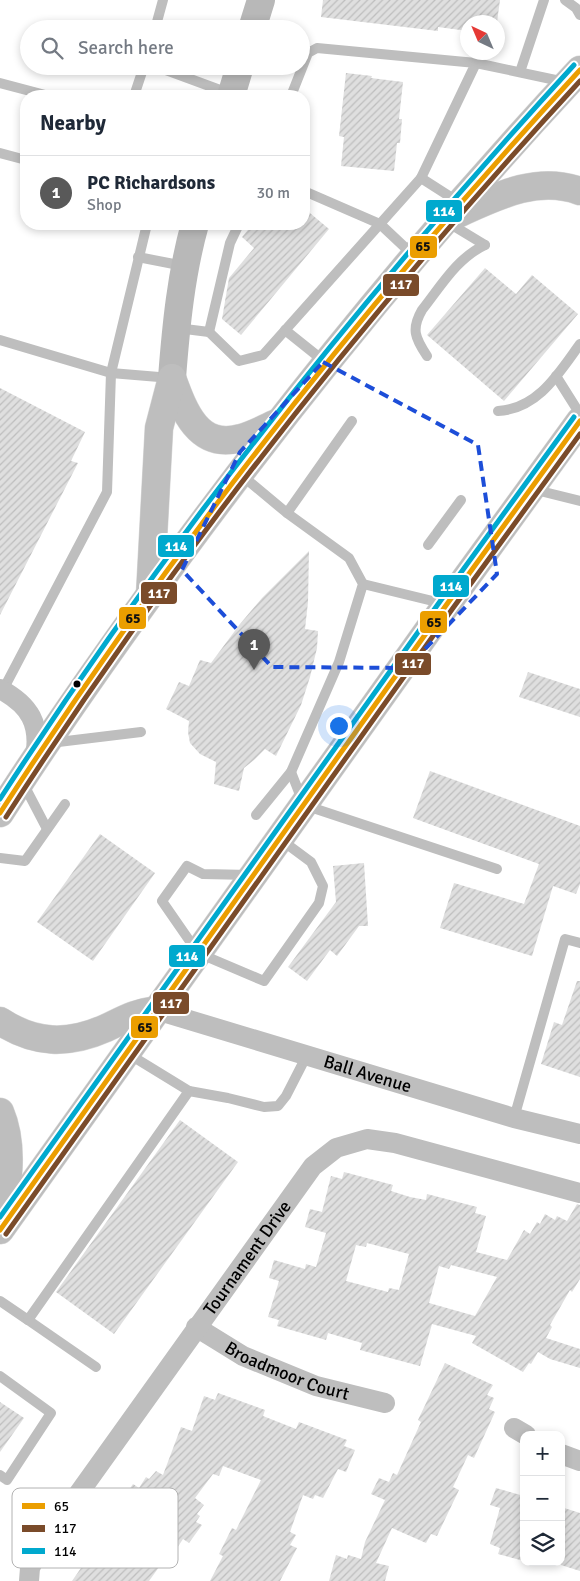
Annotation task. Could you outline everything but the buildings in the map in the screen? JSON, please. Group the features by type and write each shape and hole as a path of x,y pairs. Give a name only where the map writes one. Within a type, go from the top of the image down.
{"highway":[{"path":"1,810 150,595 239,473 326,363 452,211 574,77"},
{"path":"452,211 519,189 551,185 580,191"},
{"path":"172,378 180,401 190,419 199,430 214,438 239,439 280,422"},
{"path":"150,595 159,428 172,378"},
{"path":"0,1230 447,604 531,488 578,428"},
{"path":"0,1021 20,1033 34,1038 58,1040 88,1034 131,1015 156,1010"},
{"path":"0,1112 6,1132 8,1154 7,1185 0,1230"}],"street":[{"path":"255,20 261,0"},
{"path":"233,90 237,75"},
{"path":"172,378 176,328 185,266 194,230"},
{"path":"1,689 24,706 33,719 38,737 34,761"},
{"name":"Ball Avenue","path":"156,1010 514,1118 580,1134"},
{"name":"Tournament Drive","path":"82,1488 313,1166 336,1148 367,1139 395,1143 580,1193"},
{"name":"Broadmoor Court","path":"196,1327 243,1356 261,1364 316,1386 385,1403"},
{"path":"565,1455 580,1461"},
{"name":"Tournament Drive","path":"29,1581 30,1568"}],"lane":[{"path":"157,20 163,0"},
{"path":"520,72 544,0"},
{"path":"566,0 576,8 580,15"},
{"path":"310,53 317,48 476,63 520,72 574,77"},
{"path":"176,328 209,332 239,361 263,355 421,178 476,63"},
{"path":"136,90 141,75"},
{"path":"179,75 218,90"},
{"path":"293,90 300,75"},
{"path":"0,83 26,90"},
{"path":"0,153 20,158"},
{"path":"421,178 485,245 474,250 460,262 417,318 415,326 416,336 427,356"},
{"path":"310,194 380,224 414,256"},
{"path":"1,689 107,492 111,374 146,230"},
{"path":"209,332 230,243 235,230"},
{"path":"138,258 185,266"},
{"path":"285,330 326,363"},
{"path":"0,340 111,374 172,378"},
{"path":"498,411 508,411 537,397 556,376 580,344"},
{"path":"556,376 578,428"},
{"path":"286,513 352,421"},
{"path":"239,473 286,513 349,558 363,584 339,662 290,772 256,815"},
{"path":"531,488 580,501"},
{"path":"428,545 461,500"},
{"path":"363,584 447,604"},
{"path":"47,829 34,761 141,732"},
{"path":"290,772 304,805 497,869"},
{"path":"0,858 25,861 65,804"},
{"path":"254,875 203,874 187,866 162,901 198,954 264,981 319,903 324,886 310,862 280,839"},
{"path":"514,1118 565,939 580,943"},
{"path":"126,1052 189,1091 264,1107 278,1106 286,1096 306,1055"},
{"path":"28,1320 189,1091"},
{"path":"0,1301 96,1366"},
{"path":"0,1376 51,1413 7,1480 0,1475"}],"highlighted area":[{"path":"323,362 478,445 497,574 407,668 272,667 182,570 240,452"}],"transit line":[{"name":"114","path":"0,799 131,606 272,420 419,240 574,65"},
{"name":"65","path":"0,813 65,715 133,618 202,523 274,429 424,246 580,70"},
{"name":"117","path":"6,817 137,624 206,529 277,437 350,345 425,256 580,81"},
{"name":"114","path":"0,1217 574,417"},
{"name":"65","path":"0,1230 580,421"},
{"name":"117","path":"6,1234 453,608 580,434"}],"place":[{"name":"PC Richardsons","path":"254,670"}]}
